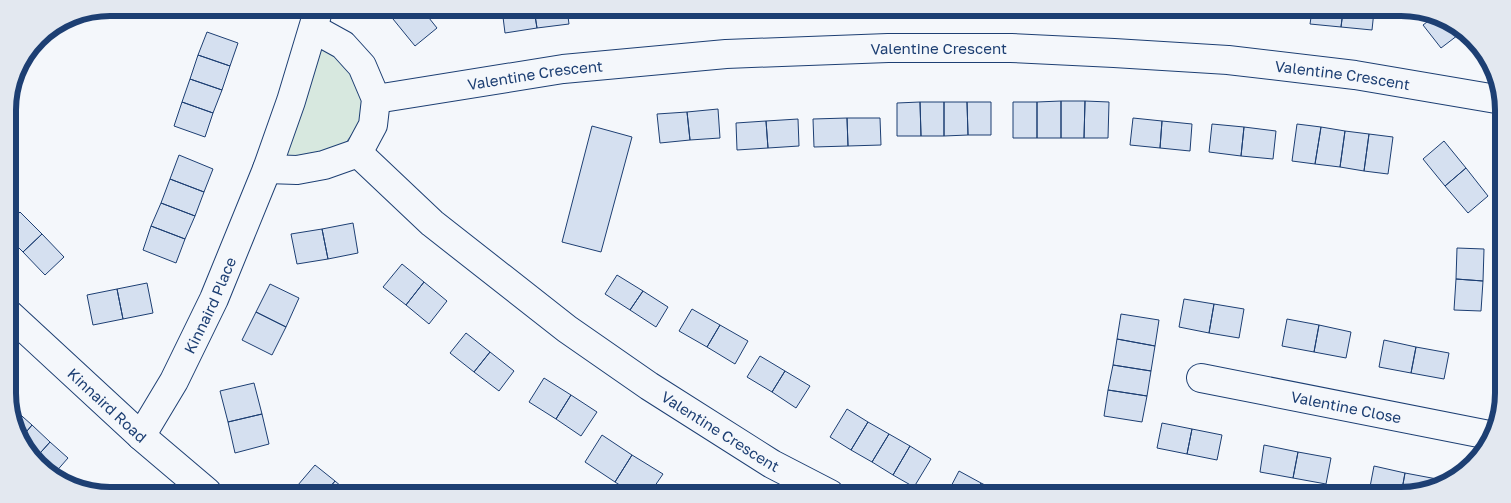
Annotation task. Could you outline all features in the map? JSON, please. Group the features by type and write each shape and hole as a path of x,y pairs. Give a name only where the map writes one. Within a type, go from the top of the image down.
{"street":[{"name":"Kinnaird Place","path":"141,436 174,381 214,298 267,169 317,19 362,66 376,99 373,126 358,153"},
{"name":"Valentine Crescent","path":"376,99 562,69 726,54 888,48 1021,49 1228,60 1355,75 1494,99"},
{"name":"Valentine Crescent","path":"358,153 432,223 567,329 649,386 764,459 817,487"},
{"path":"267,169 297,170 324,165 358,153"},
{"name":"Kinnaird Road","path":"16,320 141,436 201,487"},
{"name":"Valentine Close","path":"1201,378 1485,434"}],"shaded area":[{"path":"320,42 346,60 364,88 363,119 345,144 323,155 297,158 282,156"}],"building":[{"path":"397,16 427,16 437,28 415,46 393,19"},
{"path":"503,16 535,16 537,28 505,33"},
{"path":"535,16 568,16 569,24 537,28"},
{"path":"593,16 617,16 593,18"},
{"path":"1311,16 1342,16 1341,27 1310,24"},
{"path":"1342,16 1373,16 1372,30 1341,27"},
{"path":"1429,20 1457,36 1441,48 1423,25"},
{"path":"207,32 238,43 230,66 198,55"},
{"path":"198,55 230,66 222,90 190,79"},
{"path":"190,79 222,90 213,113 182,102"},
{"path":"1061,101 1061,138 1037,138 1037,102"},
{"path":"1061,101 1085,101 1084,138 1061,138"},
{"path":"1085,101 1109,102 1108,138 1084,138"},
{"path":"182,102 213,113 205,137 174,126"},
{"path":"920,102 921,136 897,136 897,103"},
{"path":"920,102 944,102 944,136 921,136"},
{"path":"944,102 967,102 968,135 944,136"},
{"path":"967,102 991,102 991,135 968,135"},
{"path":"1013,102 1037,102 1037,138 1013,138"},
{"path":"718,109 720,138 690,140 687,112"},
{"path":"687,112 690,140 660,143 657,114"},
{"path":"847,118 848,146 814,147 813,119"},
{"path":"847,118 880,118 881,145 848,146"},
{"path":"1133,118 1162,121 1160,148 1130,145"},
{"path":"798,119 799,146 768,148 766,121"},
{"path":"766,121 768,148 737,150 736,123"},
{"path":"1162,121 1192,124 1190,151 1160,148"},
{"path":"1212,124 1244,127 1241,156 1209,152"},
{"path":"1297,124 1321,127 1315,164 1292,161"},
{"path":"592,126 632,137 601,252 562,242"},
{"path":"1244,127 1276,131 1273,159 1241,156"},
{"path":"1321,127 1345,131 1340,167 1315,164"},
{"path":"1345,131 1369,134 1364,171 1340,167"},
{"path":"1369,134 1393,137 1388,174 1364,171"},
{"path":"1444,141 1466,168 1445,186 1423,159"},
{"path":"179,155 213,169 204,192 170,179"},
{"path":"1466,168 1488,196 1468,213 1445,186"},
{"path":"170,179 204,192 195,216 161,203"},
{"path":"161,203 195,216 185,239 151,226"},
{"path":"20,212 42,234 23,252 16,245 16,216"},
{"path":"353,223 358,253 328,259 322,229"},
{"path":"151,226 185,239 176,263 143,250"},
{"path":"322,229 328,259 297,264 291,234"},
{"path":"42,234 64,257 45,275 23,252"},
{"path":"1457,248 1484,249 1483,281 1456,279"},
{"path":"402,264 424,282 406,305 383,287"},
{"path":"617,275 643,291 630,310 605,294"},
{"path":"1456,279 1483,281 1481,311 1454,310"},
{"path":"424,282 447,301 429,324 406,305"},
{"path":"147,283 153,313 123,319 117,289"},
{"path":"270,284 299,298 286,327 256,312"},
{"path":"117,289 123,319 93,325 87,295"},
{"path":"643,291 668,307 656,327 630,310"},
{"path":"1184,299 1214,304 1209,333 1179,327"},
{"path":"1214,304 1244,309 1239,338 1209,333"},
{"path":"692,309 720,325 707,347 679,331"},
{"path":"256,312 286,327 272,355 242,340"},
{"path":"1121,314 1159,320 1155,346 1117,339"},
{"path":"1287,319 1319,325 1314,352 1282,346"},
{"path":"720,325 748,341 735,364 707,347"},
{"path":"1319,325 1351,332 1346,358 1314,352"},
{"path":"466,333 490,352 474,372 450,353"},
{"path":"1117,339 1155,346 1151,371 1113,365"},
{"path":"1384,340 1416,347 1411,373 1379,367"},
{"path":"1416,347 1449,353 1444,379 1411,373"},
{"path":"490,352 514,371 499,391 474,372"},
{"path":"760,356 785,371 772,392 747,377"},
{"path":"1113,365 1151,371 1147,396 1108,390"},
{"path":"785,371 810,386 796,408 772,392"},
{"path":"544,378 571,395 556,419 529,402"},
{"path":"254,383 262,414 228,422 220,391"},
{"path":"1108,390 1147,396 1142,422 1104,416"},
{"path":"571,395 597,412 581,436 556,419"},
{"path":"847,409 868,422 851,450 830,437"},
{"path":"18,413 32,425 25,433"},
{"path":"262,414 269,444 235,453 228,422"},
{"path":"868,422 889,434 872,462 851,450"},
{"path":"1162,423 1192,429 1187,454 1157,448"},
{"path":"32,425 50,442 39,454 25,433"},
{"path":"1192,429 1222,435 1217,460 1187,454"},
{"path":"889,434 910,446 893,475 872,462"},
{"path":"602,435 632,455 615,482 585,462"},
{"path":"50,442 68,458 57,470 39,454"},
{"path":"1264,445 1298,452 1293,478 1260,472"},
{"path":"910,446 931,459 914,487 893,475"},
{"path":"1298,452 1331,458 1326,484 1293,478"},
{"path":"632,455 663,474 654,487 623,487 615,482"},
{"path":"315,465 335,481 330,487 296,487"},
{"path":"1374,466 1405,473 1402,487 1370,487"},
{"path":"959,471 981,483 979,487 951,487"},
{"path":"1405,473 1437,479 1419,485 1402,487"},
{"path":"335,481 342,487 330,487"},
{"path":"981,483 989,487 979,487"}]}
